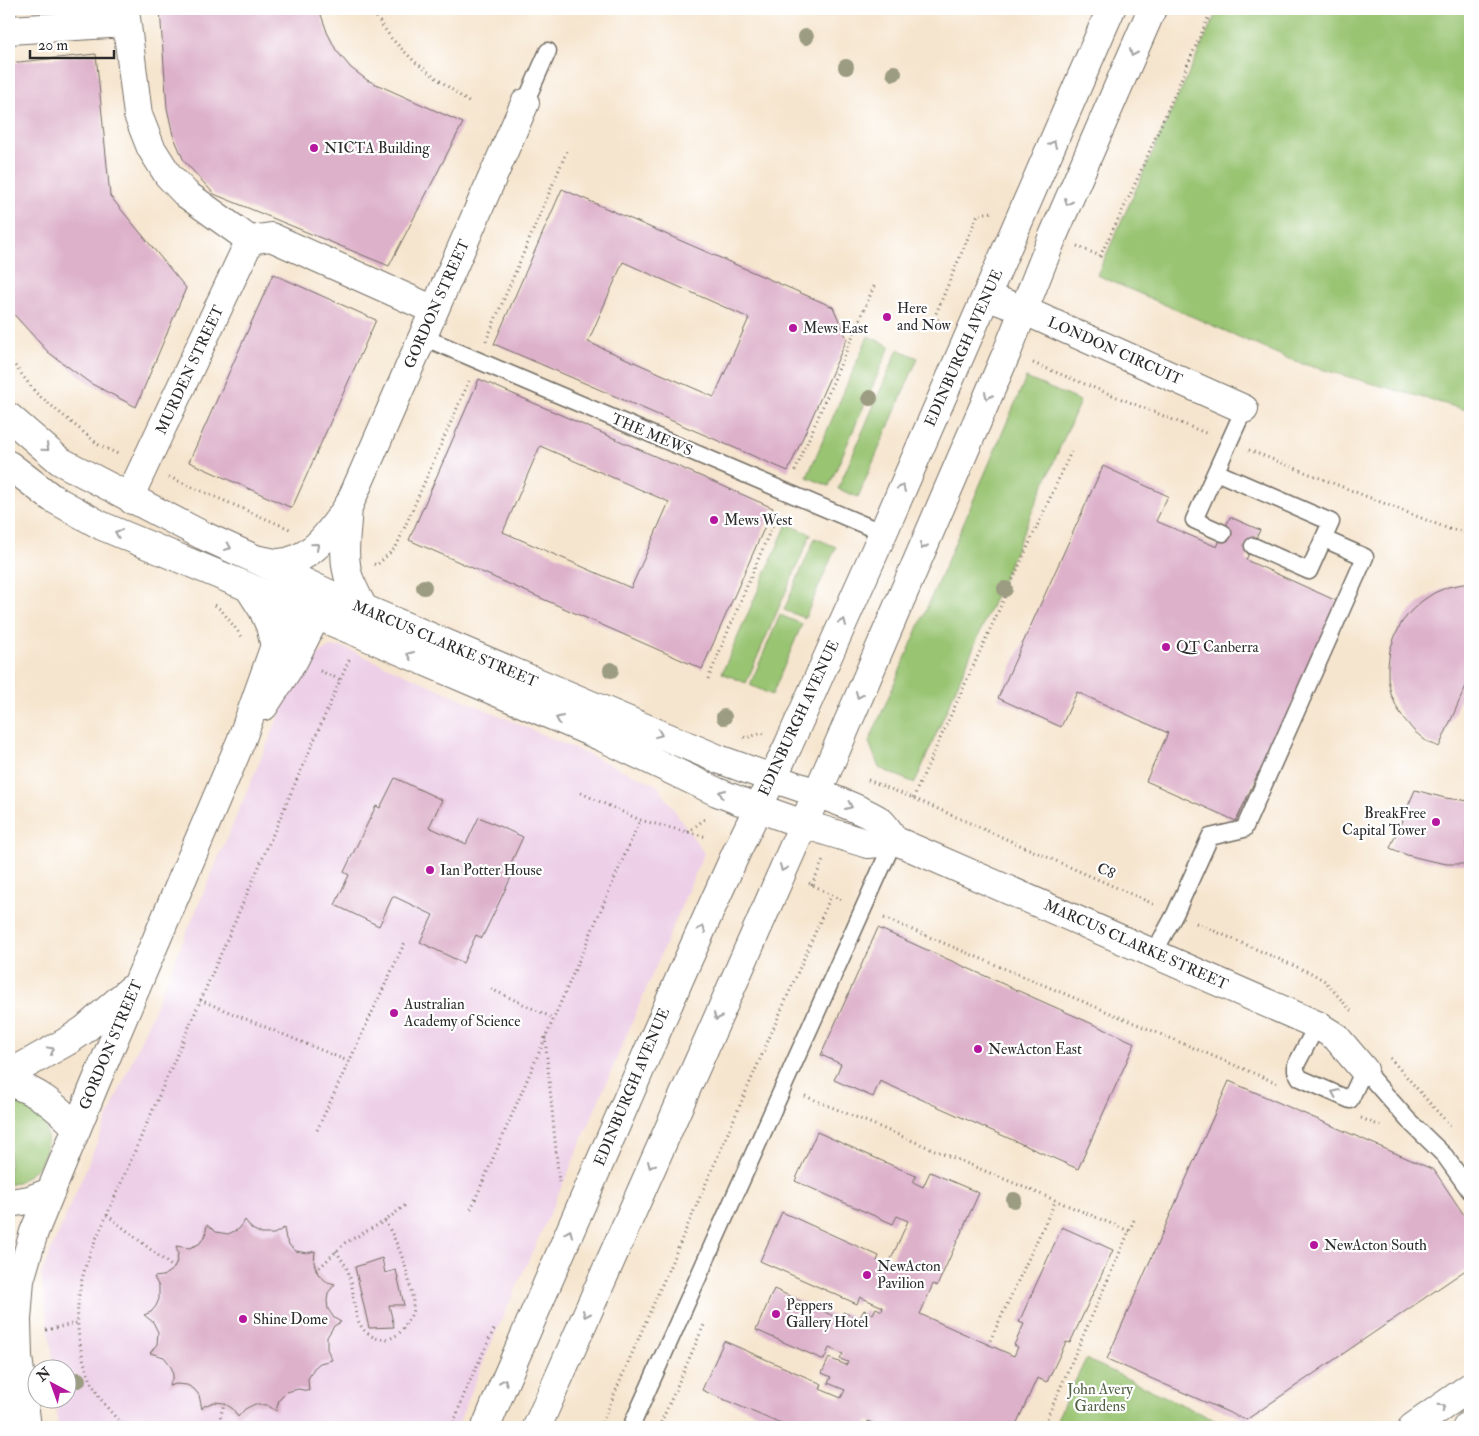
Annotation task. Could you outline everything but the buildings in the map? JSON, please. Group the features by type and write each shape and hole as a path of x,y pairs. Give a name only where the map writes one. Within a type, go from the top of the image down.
{"main road":[{"name":"EDINBURGH AVENUE","path":"486,1427 682,973 788,746 883,533 1111,9"},
{"path":"537,1427 830,764 1007,352 1057,226 1152,9"},
{"path":"9,30 125,16 138,115 151,148 168,175 186,194 250,240 271,237 434,310"},
{"name":"GORDON STREET","path":"255,558 276,563 291,561 333,546 349,505 525,103"},
{"name":"MURDEN STREET","path":"132,500 135,485 250,240"},
{"path":"1005,255 1039,270"},
{"name":"LONDON CIRCUIT","path":"986,296 1023,310 1244,409"},
{"name":"MARCUS CLARKE STREET","path":"9,417 60,461 202,535 255,558 311,600"},
{"name":"MARCUS CLARKE STREET","path":"9,465 52,498 102,526 248,588 311,600 362,622 717,792 803,824 868,844 894,840 1317,1025 1336,1037 1364,1070"},
{"path":"132,500 132,512 138,521 153,530 182,542 196,566"},
{"path":"333,546 349,579 362,622"},
{"path":"248,588 263,610 270,626 275,646"},
{"name":"GORDON STREET","path":"27,1427 13,1345 20,1280 34,1232 76,1127 241,741 275,646 311,600"},
{"name":"GORDON STREET","path":"241,741 294,660 311,600"},
{"name":"MARCUS CLARKE STREET","path":"362,622 730,763 846,804 880,821 888,829 894,840"},
{"path":"9,1074 84,1030 138,983"},
{"path":"9,1082 29,1089 45,1099 76,1127"},
{"path":"9,1203 29,1200 50,1192"},
{"path":"1413,1427 1470,1387"},
{"path":"1466,1427 1470,1424"}],"lane":[{"path":"525,103 548,51"},
{"name":"THE MEWS","path":"422,337 883,533"},
{"path":"1223,533 1194,520 1244,409"},
{"path":"1216,472 1331,522 1310,571 1253,546"},
{"path":"1154,953 1175,914 1210,837 1244,829 1304,687 1365,557 1324,538"},
{"path":"631,1427 894,840"},
{"path":"1317,1025 1296,1065 1296,1072 1300,1078 1350,1100 1364,1070 1408,1120 1445,1156 1470,1191"}],"path":[{"path":"370,9 391,38 415,62 470,103"},
{"path":"1100,256 1131,194 1212,9"},
{"path":"934,318 978,214 998,211"},
{"path":"9,358 36,393 99,445 144,467 377,565 396,547"},
{"path":"1025,360 1449,529 1470,533"},
{"path":"913,798 1071,452"},
{"path":"125,1427 98,1395 85,1365 77,1323 78,1303 84,1272 362,622"},
{"name":"C8","path":"830,764 913,798 1311,973 1325,981 1353,1014"},
{"path":"581,793 640,820 707,837"},
{"path":"688,832 705,819"},
{"path":"471,1209 640,820"},
{"path":"827,850 812,885 832,896 1279,1084"},
{"path":"600,1427 832,896"},
{"path":"317,1130 406,940"},
{"path":"491,989 553,1018"},
{"path":"200,1000 350,1062"},
{"path":"545,1036 560,1187"},
{"path":"1390,1056 1452,1128"},
{"path":"805,1096 1129,1231"},
{"path":"1360,1118 1387,1129"},
{"path":"988,1345 1056,1200"},
{"path":"316,1271 345,1243 385,1221 407,1204"},
{"path":"107,1215 174,1268"},
{"path":"1043,1427 1134,1220"},
{"path":"336,1251 350,1278 360,1325 376,1339 394,1337 402,1330 413,1310 412,1295 404,1259 385,1221"},
{"path":"452,1427 465,1392 498,1321"},
{"path":"218,1427 224,1403"},
{"path":"1047,1419 1063,1427"}],"shaded area":[{"name":"Australian Academy of Science","path":"330,647 343,647 657,785 704,853 568,1173 493,1339 457,1427 57,1427 57,1408 78,1408 78,1358 53,1358 41,1274 296,676 309,660"}],"green space":[{"path":"1218,9 1470,9 1470,411 1296,362 1097,275"},
{"path":"868,336 890,346 829,486 807,477"},
{"path":"898,349 918,358 858,497 838,489"},
{"path":"1026,378 1080,401 915,783 879,768 869,742"},
{"path":"787,524 811,534 746,683 722,673"},
{"path":"815,538 836,547 805,618 784,610"},
{"path":"780,615 802,624 772,695 750,685"},
{"path":"9,1092 39,1111 44,1122 47,1145 40,1163 34,1170 27,1177 9,1185"},
{"name":"John Avery Gardens","path":"1086,1359 1229,1427 1053,1427"}],"place":[{"name":"NICTA Building","path":"314,148"},
{"name":"Here and Now","path":"887,317"},
{"name":"Mews East","path":"793,328"},
{"name":"Mews West","path":"714,520"},
{"name":"QT Canberra","path":"1166,647"},
{"name":"BreakFree Capital Tower","path":"1436,822"},
{"name":"Ian Potter House","path":"430,870"},
{"name":"Australian Academy of Science","path":"394,1013"},
{"name":"NewActon East","path":"978,1049"},
{"name":"NewActon South","path":"1314,1245"},
{"name":"NewActon Pavilion","path":"867,1275"},
{"name":"Peppers Gallery Hotel","path":"776,1314"},
{"name":"Shine Dome","path":"243,1319"}]}
